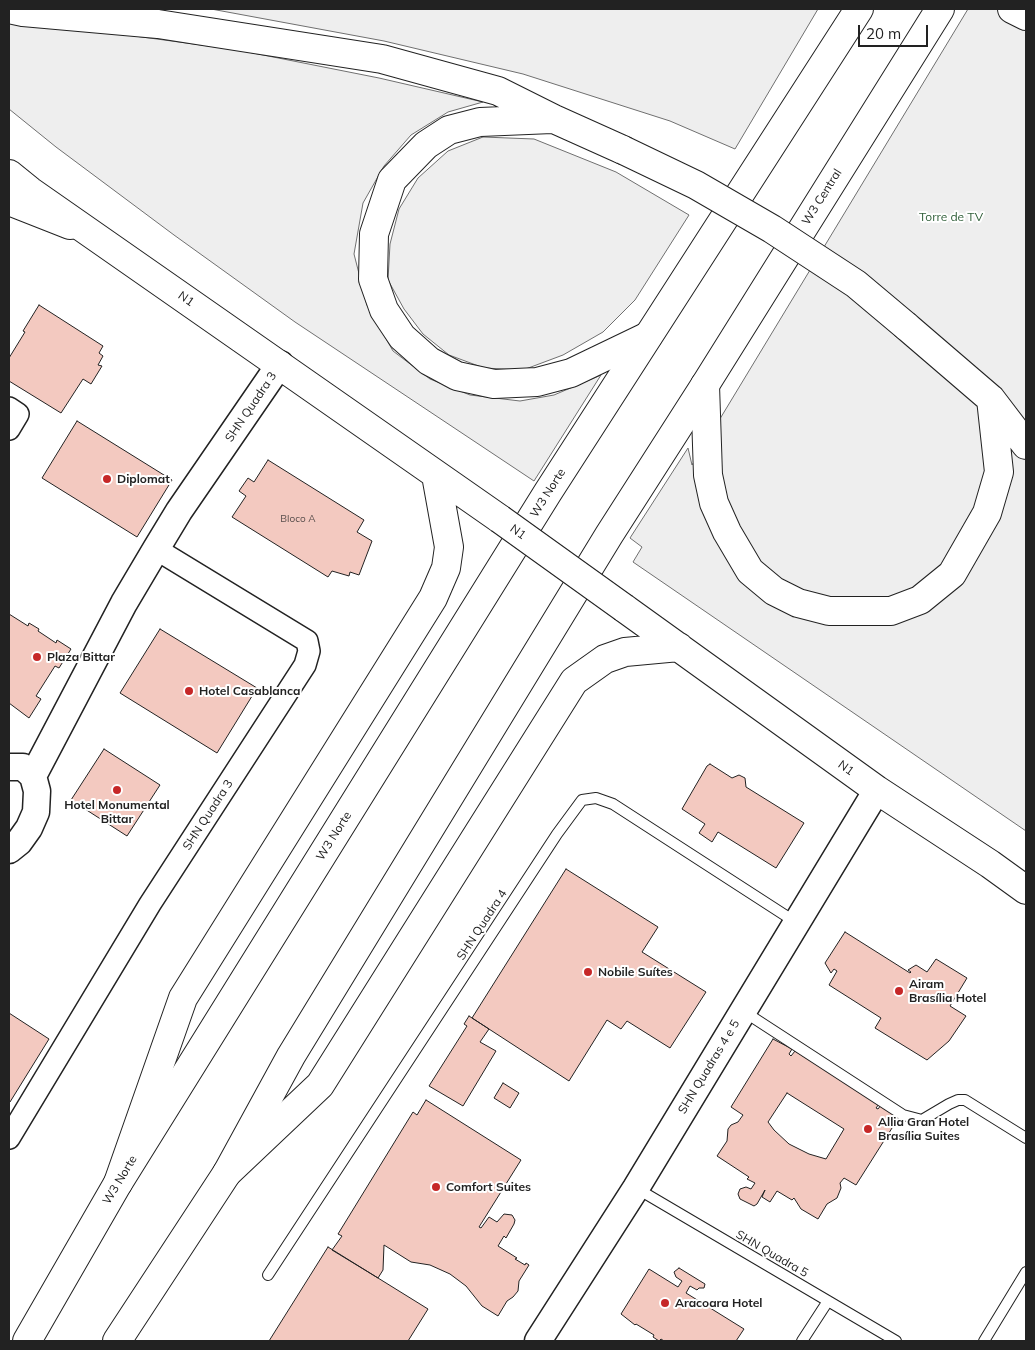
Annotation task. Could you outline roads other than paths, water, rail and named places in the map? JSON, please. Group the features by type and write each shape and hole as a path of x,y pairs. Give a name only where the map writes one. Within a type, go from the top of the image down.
{"main road":[{"path":"9,9 23,12 158,24 382,59 498,91 696,185 772,229 856,284 992,399 1026,445"},
{"path":"554,119 480,122 449,130 426,145 392,180 374,234 372,279 384,310 402,337 430,361 456,376 494,384 537,382 571,373 648,336 859,9"},
{"name":"W3 Central","path":"705,385 940,9"},
{"path":"1012,9 1026,16"},
{"name":"N1","path":"9,174 30,191 500,518 877,790 990,864 1026,890"},
{"path":"9,201 93,234"},
{"name":"W3 Norte","path":"27,1341 118,1183 548,492 648,336"},
{"path":"705,385 708,475 714,503 727,532 750,570 774,590 798,603 829,611 891,610 920,600 952,574 987,513 999,472 992,399"},
{"path":"117,1341 227,1173 296,1047 604,544 705,385"},
{"path":"118,1183 183,998 433,598 446,568 449,547 436,475"},
{"path":"227,1173 320,1085 574,681 605,659 625,652 679,647"}],"street":[{"name":"SHN Quadra 3","path":"33,776 124,603 156,549 280,364"},
{"path":"9,408 18,414 9,429"},
{"name":"SHN Quadra 3","path":"9,1138 150,904 305,666 309,651 307,641 156,549"},
{"path":"9,766 23,767 33,776 37,791 36,812 29,828 19,842 9,850"},
{"name":"SHN Quadras 4 e 5","path":"538,1341 636,1188 877,790"}],"lane":[{"name":"SHN Quadra 4","path":"268,1276 557,834 582,800 596,798 613,804 797,923"},
{"path":"743,1011 902,1115 922,1120 949,1104 958,1100 965,1100 1026,1138"},
{"name":"SHN Quadra 5","path":"636,1188 896,1341"},
{"path":"984,1341 1026,1272"},
{"path":"802,1341 828,1301"}],"place":[{"name":"Diplomat","path":"107,479"},
{"name":"Plaza Bittar","path":"37,657"},
{"name":"Hotel Casablanca","path":"189,691"},
{"name":"Hotel Monumental Bittar","path":"117,790"},
{"name":"Nobile Suítes","path":"588,972"},
{"name":"Airam Brasília Hotel","path":"899,991"},
{"name":"Allia Gran Hotel Brasília Suites","path":"868,1129"},
{"name":"Comfort Suites","path":"436,1187"},
{"name":"Aracoara Hotel","path":"665,1303"}],"park label":[{"name":"Torre de TV","path":"951,217"}]}
